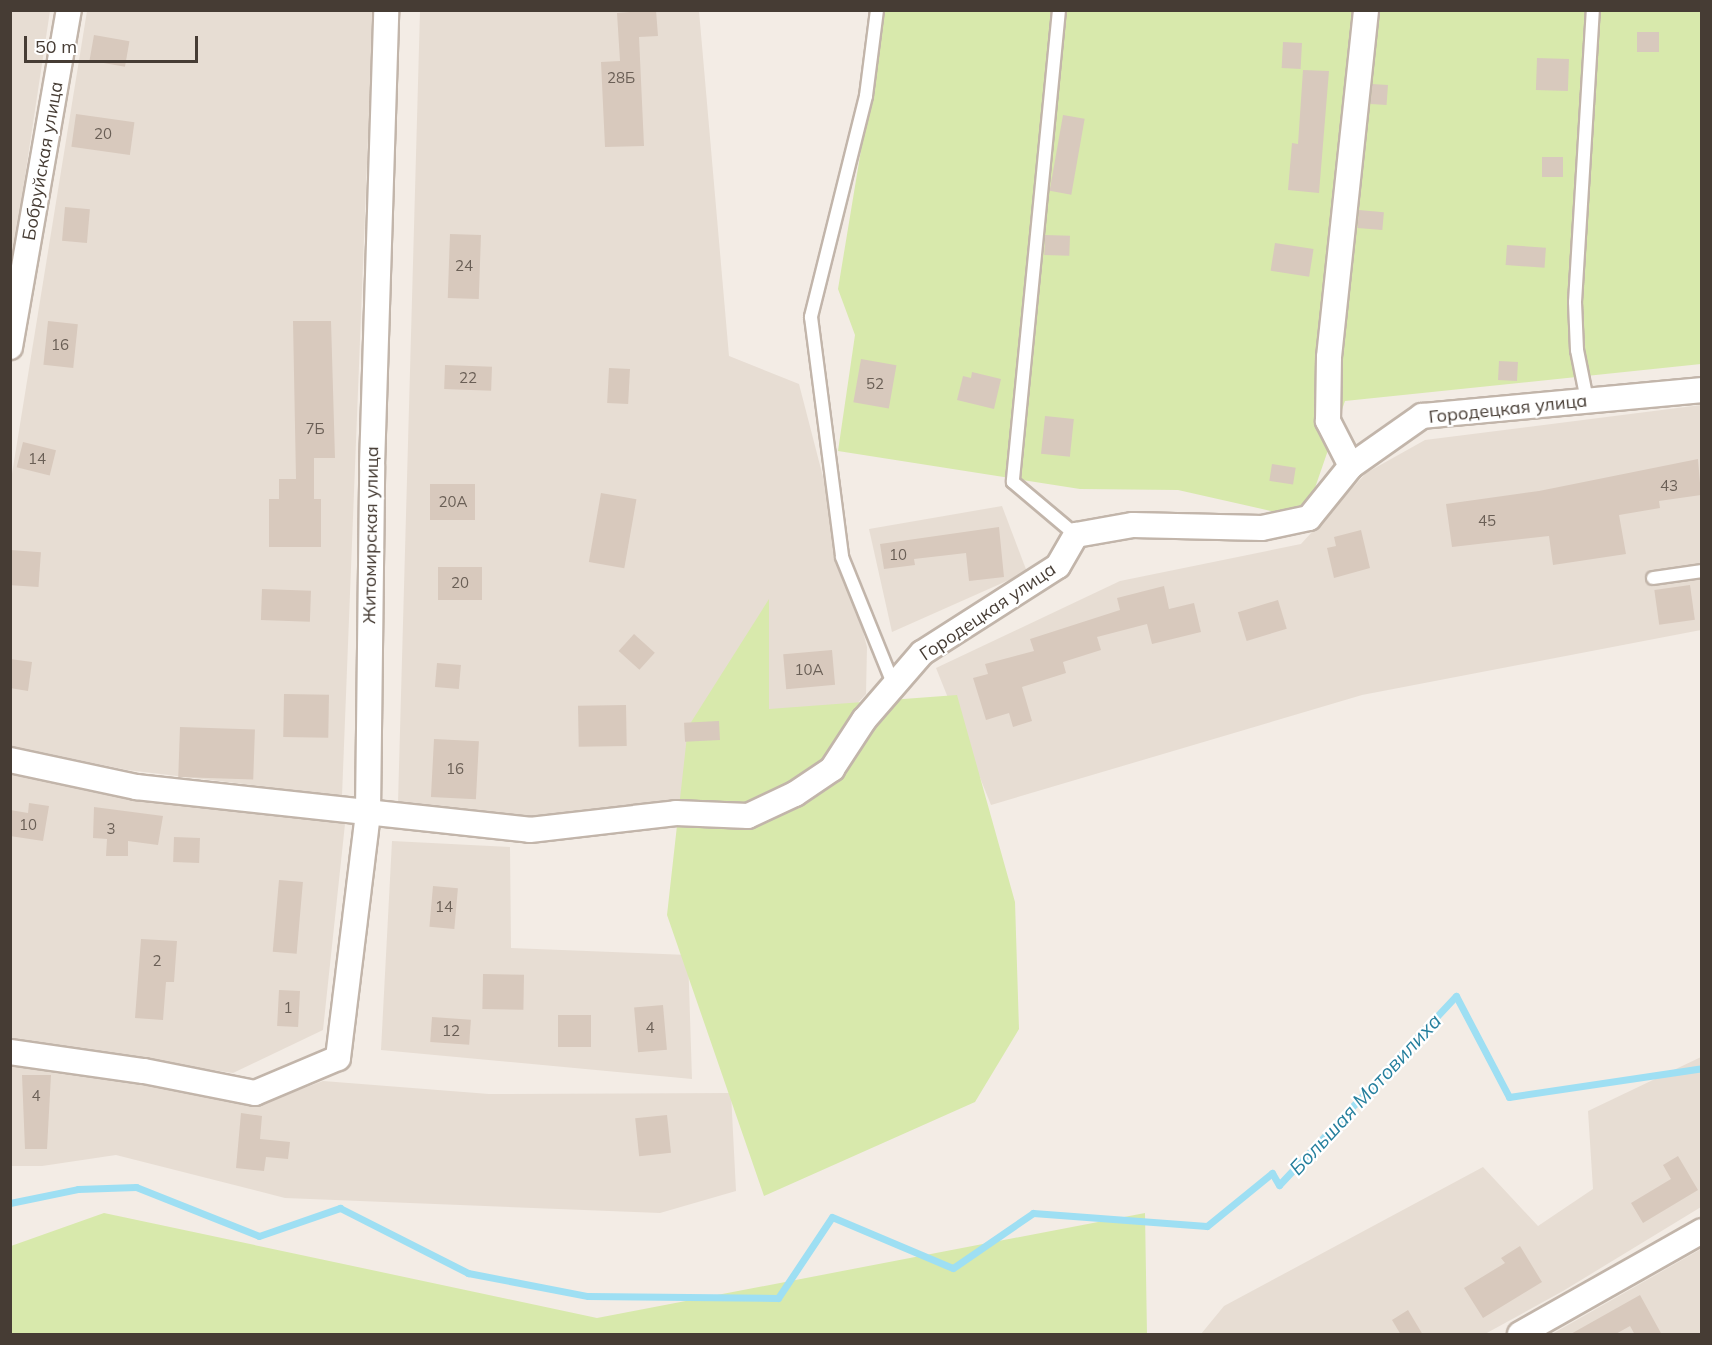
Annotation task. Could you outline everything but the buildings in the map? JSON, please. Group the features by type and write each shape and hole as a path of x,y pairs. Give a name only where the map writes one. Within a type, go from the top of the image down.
{"street":[{"name":"Бобруйская улица","path":"10,347 69,10"},
{"name":"Житомирская улица","path":"10,1052 144,1071 255,1093 338,1058 368,812 372,466 386,10"},
{"path":"1351,466 1328,422 1329,357 1366,10"},
{"name":"Городецкая улица","path":"10,760 136,787 530,830 676,813 748,816 795,794 832,769 864,720 922,653 1058,566 1076,535 1133,525 1262,528 1309,518 1351,466 1422,416 1701,390"},
{"path":"1520,1335 1701,1231"}],"lane":[{"path":"877,10 866,96 812,317 842,557 894,686"},
{"path":"1059,10 1013,483 1076,535"},
{"path":"1587,400 1576,350 1575,302 1593,10"},
{"path":"1653,578 1701,571"}],"shaded area":[{"path":"10,11 50,11 11,269"},
{"path":"87,11 373,11 342,796 127,770 11,746 11,480"},
{"path":"420,11 699,11 729,356 799,384 867,647 866,694 787,781 717,803 653,803 530,817 398,803"},
{"path":"1701,405 1701,630 1362,695 991,805 936,668 1120,581 1301,544 1366,473 1425,440"},
{"path":"1002,506 1027,572 892,632 869,529"},
{"path":"11,769 81,785 345,824 323,1030 233,1073 11,1040"},
{"path":"392,841 510,847 511,948 688,955 692,1079 381,1050"},
{"path":"1701,1057 1701,1207 1563,1291 1485,1334 1201,1334 1224,1306 1483,1167 1538,1226 1593,1189 1588,1111"},
{"path":"10,1060 224,1098 277,1098 323,1081 489,1094 731,1093 736,1191 660,1213 285,1198 116,1155 42,1166 11,1166"},
{"path":"1701,1249 1701,1334 1552,1334"}],"green space":[{"path":"884,11 1701,11 1701,364 1345,401 1307,511 1280,513 1178,490 1080,489 838,451 855,335 838,289"},
{"path":"769,599 769,709 957,695 1015,902 1019,1029 975,1102 764,1196 667,915 688,727"},
{"path":"104,1213 597,1318 1145,1213 1147,1334 11,1334 11,1246"}],"waterway":[{"name":"Большая Мотовилиха","path":"10,1203 78,1189 136,1187 259,1236 340,1208 468,1273 588,1296 778,1298 832,1217 953,1268 1033,1213 1207,1226 1272,1173 1279,1185 1456,996 1509,1097 1702,1068"}]}
